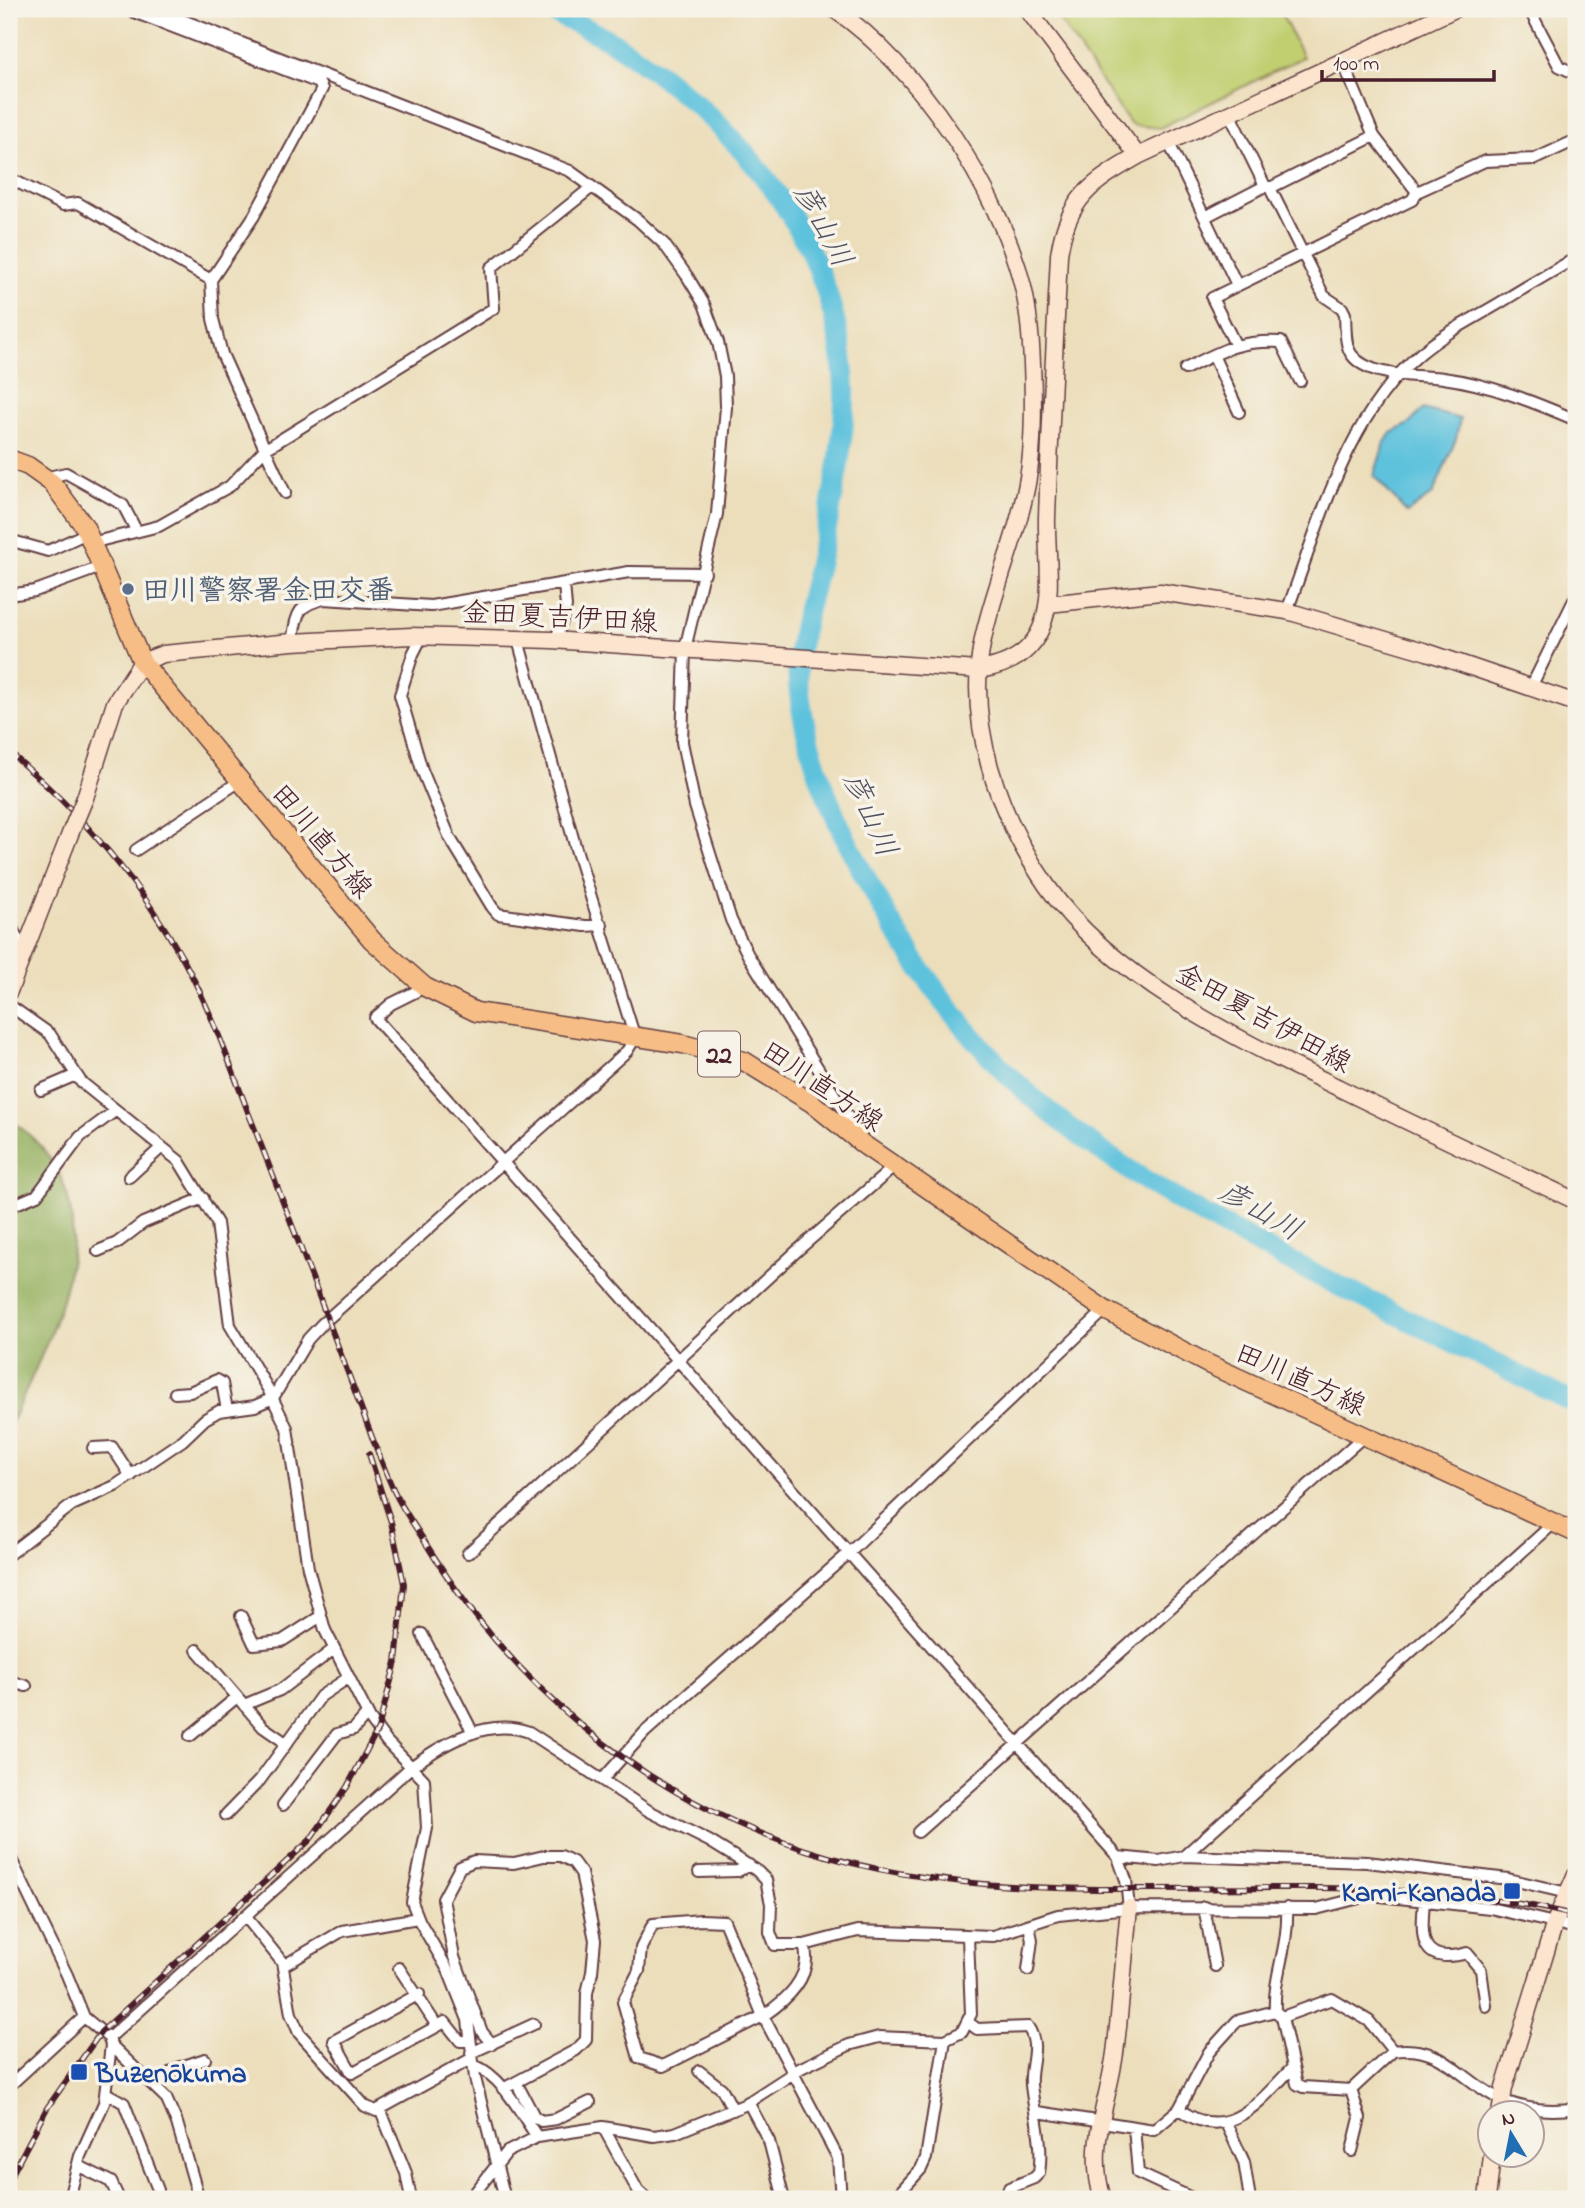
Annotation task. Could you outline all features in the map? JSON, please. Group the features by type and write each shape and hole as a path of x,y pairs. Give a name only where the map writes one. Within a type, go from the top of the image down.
{"main road":[{"name":"金田夏吉伊田線","path":"834,9 856,24 888,53 936,111 962,152 996,217 1023,287 1028,320 1032,447 1030,467 1023,502 984,636 970,670 985,744 1013,830 1049,889 1100,944 1163,993 1238,1039 1576,1201"},
{"path":"1027,9 1138,156"},
{"name":"金田夏吉伊田線","path":"142,662 163,654 292,642 422,636 556,640 970,670 998,667 1016,659 1032,645 1043,625 1048,604 1048,496 1062,232 1070,212 1082,195 1100,178 1138,156 1455,9"},
{"name":"田川直方線","path":"9,459 28,466 52,483 89,538 142,662 372,940 425,987 476,1012 683,1044 744,1061 812,1103 864,1145 1105,1310 1206,1363 1576,1534"},
{"path":"1048,604 1160,592 1287,611 1427,652 1576,703"},
{"path":"9,991 85,798 115,703 142,662"},
{"path":"1503,2100 1555,1922 1571,1894 1576,1874"},
{"path":"1103,2199 1095,2175 1099,2122 1114,2055 1129,1908"},
{"path":"1487,2199 1490,2170"}],"street":[{"path":"126,9 211,36 570,171 638,220 664,244 704,304 718,342 725,376 726,407 717,514 691,650 682,742 705,844 731,920 788,1024 848,1114 864,1145"},
{"path":"154,9 319,83 322,89 254,216 211,280 213,319 222,354 285,493"},
{"path":"1529,9 1559,66 1576,74"},
{"path":"1342,60 1374,136 1417,192"},
{"path":"1230,113 1324,296 1345,314 1351,355 1370,367 1399,375 1445,378 1526,398 1576,420"},
{"path":"1205,217 1374,136"},
{"path":"1235,344 1212,298 1412,200 1417,192 1485,161 1535,159 1570,140 1576,141"},
{"path":"1168,141 1237,285"},
{"path":"9,178 63,205 78,203 211,280"},
{"path":"9,540 48,551 89,538 159,526 230,486 264,450 494,308 491,268 592,187"},
{"path":"1287,611 1347,454 1363,424 1399,375 1420,354 1456,327 1576,258"},
{"path":"1185,369 1235,344 1253,340 1281,342 1300,381"},
{"path":"1213,355 1239,412"},
{"path":"44,478 66,473 123,505 136,530"},
{"path":"9,594 34,591 101,567"},
{"path":"292,642 299,611 307,603 324,599 431,606 629,572 705,573"},
{"path":"556,640 566,607 564,584"},
{"path":"1530,689 1576,596"},
{"path":"422,636 413,654 401,695 422,770 450,838 492,907 498,914 585,926 602,925"},
{"path":"9,1554 72,1506 131,1476 183,1440 205,1419 227,1410 255,1406 273,1398 308,1339 322,1324 627,1051 635,1038 602,925 576,849 518,640"},
{"path":"136,850 240,781"},
{"path":"9,922 24,953"},
{"path":"425,987 391,1004 375,1018 1118,1857 1126,1880 1129,1908"},
{"path":"9,1005 50,1034 76,1075 187,1170 217,1223 230,1325 273,1398 286,1428 293,1489 320,1616 367,1714 387,1742 411,1767 418,1770 424,1780 427,1828 422,1865 413,1892 418,1918 448,1970 468,2020 472,2055 505,2199"},
{"path":"41,1090 76,1075"},
{"path":"9,1207 37,1195 80,1138 115,1111"},
{"path":"129,1177 162,1147"},
{"path":"468,1553 798,1250 895,1166"},
{"path":"98,1251 117,1243 143,1223 203,1198"},
{"path":"602,1780 645,1732 849,1553 1105,1310"},
{"path":"174,1393 190,1392 217,1380 222,1383 227,1410"},
{"path":"918,1832 1365,1435"},
{"path":"93,1448 112,1447 131,1476"},
{"path":"1184,1856 1554,1523"},
{"path":"241,1616 254,1644 282,1641 320,1616"},
{"path":"422,1634 473,1733"},
{"path":"197,1650 263,1727 286,1743"},
{"path":"190,1736 241,1701 280,1690 334,1650"},
{"path":"226,1815 260,1780 321,1696 348,1678"},
{"path":"9,1681 26,1686"},
{"path":"283,1805 337,1734 354,1728 367,1714"},
{"path":"69,2199 80,2156 106,2093 110,2041 159,1989 411,1767 473,1733 512,1726 529,1732 649,1811 749,1865 766,1880 771,1904 770,1932 775,1945 804,1945 858,1931 993,1936 1058,1915 1129,1908 1316,1909 1371,1895 1490,1908 1576,1927"},
{"path":"9,1855 67,1975 84,2018 166,2098 177,2123 199,2199"},
{"path":"492,2044 482,2032 454,1957 443,1899 460,1867 474,1861 514,1863 544,1856 561,1856 573,1862 581,1873 594,1940 592,1972 587,1993 586,2040 576,2050 503,2089"},
{"path":"1118,1857 1159,1861 1184,1856 1367,1862 1508,1879 1571,1894"},
{"path":"699,1872 738,1871 749,1865"},
{"path":"1424,1901 1421,1933 1425,1945 1432,1954 1446,1956 1467,1953 1481,1970 1486,2006"},
{"path":"1204,1907 1215,1966"},
{"path":"1287,1908 1289,1936 1281,1972 1274,1988 1278,2014 1297,2084 1303,2087 1351,2090 1393,2051 1427,2051 1492,2100"},
{"path":"245,1916 274,1950 283,1966 292,2014 299,2033 350,2093 365,2106 376,2111 472,2055 534,2024"},
{"path":"283,1966 342,1931 418,1918"},
{"path":"804,1945 807,1954 805,1972 785,2001 763,2016 663,2066 639,2058 623,2002 639,1971 641,1948 653,1924 724,1921 763,2016 838,2158 841,2199"},
{"path":"1028,1970 1032,1940 1029,1924"},
{"path":"470,2199 507,2152 537,2137 603,2127 654,2136 675,2133 733,2110 793,2073 849,2045 879,2037 945,2040 962,2032 969,2023 968,1937"},
{"path":"399,1968 419,1994 437,2026"},
{"path":"419,1994 334,2041 352,2073 445,2022 503,2089 537,2137"},
{"path":"1038,2112 1154,2130 1179,2109 1209,2052 1237,2021 1278,2014 1332,1999 1369,2021 1393,2051"},
{"path":"9,2086 84,2018"},
{"path":"969,2023 977,2029 1028,2027 1036,2050 1031,2081 1038,2112 1039,2173 1034,2178 1009,2188 1005,2199"},
{"path":"897,2198 926,2158 945,2040"},
{"path":"152,2084 178,2068 205,2059"},
{"path":"1179,2109 1188,2116 1216,2124 1227,2123 1253,2108 1293,2067"},
{"path":"699,2071 722,2089 733,2110"},
{"path":"516,2082 534,2116 541,2122 556,2119 590,2102"},
{"path":"1351,2090 1360,2118 1352,2151"},
{"path":"106,2093 124,2103 158,2190"},
{"path":"748,2102 769,2141 784,2199"},
{"path":"1546,2111 1576,2108"},
{"path":"380,2109 405,2173 411,2199"},
{"path":"1227,2123 1244,2162 1250,2199"},
{"path":"603,2127 638,2191 647,2199"},
{"path":"1134,2128 1138,2173 1195,2199"},
{"path":"79,2166 111,2182 119,2199"}],"green space":[{"path":"1052,9 1279,9 1303,57 1160,128 1131,125"},
{"path":"9,1119 44,1151 65,1187 72,1225 70,1266 60,1307 9,1427"}],"water":[{"path":"1423,409 1460,419 1456,439 1433,494 1407,513 1374,476 1384,444 1391,433 1409,424"}],"waterway":[{"name":"彦山川","path":"545,9 614,43 658,73 699,107 737,145 771,185 799,229 821,277 836,327 844,381 844,413 831,506 799,648 801,704 815,763 850,848 910,953 947,1005 987,1053 1032,1097 1067,1126 1142,1178 1262,1247 1576,1404"}],"railway":[{"path":"9,752 60,798 106,848 148,902 184,961 211,1016 381,1461 406,1512 461,1596 498,1643 538,1686 581,1725 627,1760 676,1792 728,1819 783,1842 862,1865 942,1880 1024,1887 1106,1889 1354,1889 1489,1900 1576,1916"},
{"path":"9,2180 47,2108 101,2032 310,1840 347,1787 378,1729 396,1662 404,1584 391,1522 369,1454"}],"place":[{"name":"田川警察署金田交番","path":"128,589"},
{"name":"Kami-Kanada","path":"1512,1891"},
{"name":"Buzenōkuma","path":"79,2072"}]}
